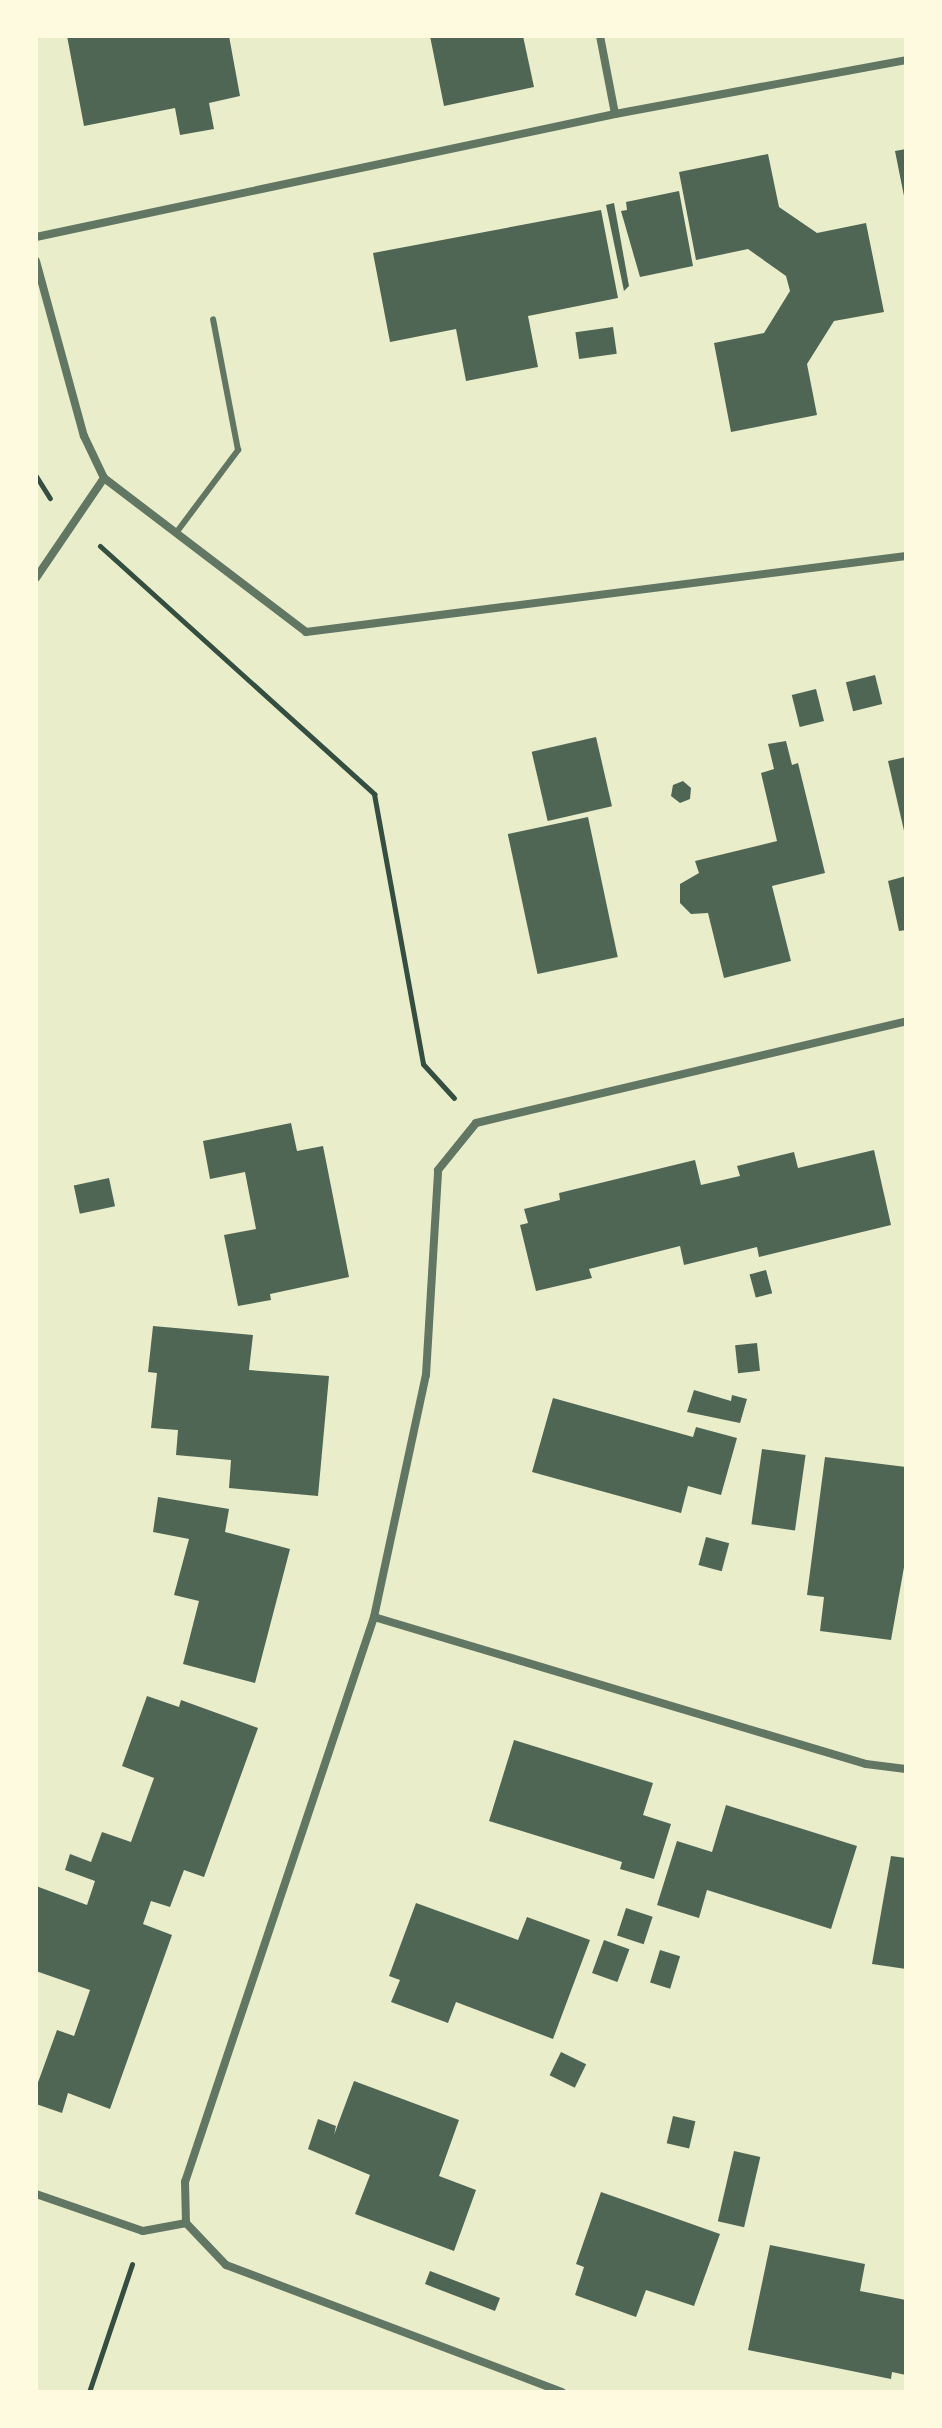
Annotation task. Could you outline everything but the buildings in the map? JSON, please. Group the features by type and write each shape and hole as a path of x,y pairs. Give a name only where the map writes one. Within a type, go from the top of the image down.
{"street":[{"path":"600,36 615,114"},
{"path":"36,237 615,114 906,60"},
{"path":"36,261 84,436 104,478 306,632 906,556"},
{"path":"36,578 104,478"},
{"path":"562,2392 226,2265 186,2223 185,2182 374,1617 426,1375 438,1170 476,1123 906,1021"},
{"path":"374,1617 866,1764 906,1769"},
{"path":"36,2194 143,2231 186,2223"}],"lane":[{"path":"176,533 238,450 213,319"}],"path":[{"path":"36,476 38,486 74,523 374,794 423,1064 476,1123"},
{"path":"89,2392 143,2231"}]}
